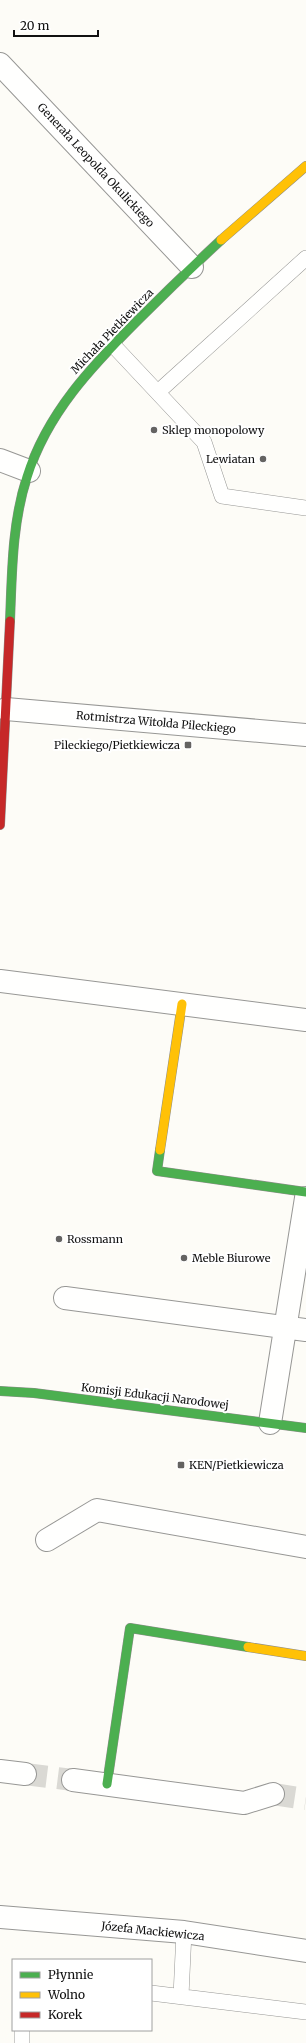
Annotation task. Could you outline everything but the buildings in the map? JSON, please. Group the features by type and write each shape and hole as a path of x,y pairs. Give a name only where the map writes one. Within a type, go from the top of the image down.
{"street":[{"name":"Generała Leopolda Okulickiego","path":"0,64 192,267"},
{"name":"Michała Pietkiewicza","path":"0,825 4,709 13,551 17,509 29,471 43,435 60,407 89,369 192,267 261,202 306,166"},
{"path":"0,460 29,471"},
{"name":"Rotmistrza Witolda Pileckiego","path":"4,709 306,735"},
{"path":"0,980 306,1020"},
{"path":"182,1004 157,1171 306,1192"},
{"path":"270,1422 296,1328 306,1198"},
{"path":"65,1298 296,1328"},
{"name":"Komisji Edukacji Narodowej","path":"0,1391 34,1393 270,1422 306,1428"},
{"path":"47,1540 97,1510 306,1547"},
{"path":"107,1784 130,1628 306,1656"},
{"path":"0,1770 25,1774"},
{"path":"73,1780 244,1803 273,1794"},
{"name":"Józefa Mackiewicza","path":"0,1917 184,1932 306,1951"}],"lane":[{"path":"158,392 306,258"},
{"path":"113,345 204,442 222,496 306,508"},
{"path":"181,1996 184,1932"},
{"path":"152,1993 306,2012"},
{"path":"22,2031 22,2043"}],"tunnel":[{"path":"25,1774 73,1780"},
{"path":"273,1794 306,1799"}],"traffic: fast":[{"path":"10,621 11,584 18,512 27,477 46,432 73,392 104,355 158,300 221,240"},
{"path":"160,1150 157,1171 306,1192"},
{"path":"0,1391 34,1393 306,1428"},
{"path":"107,1784 130,1628 248,1647"}],"traffic: slow":[{"path":"221,240 306,166"},
{"path":"160,1150 182,1004"},
{"path":"248,1647 306,1656"}],"traffic: jam":[{"path":"0,825 10,621"}],"place":[{"name":"Sklep monopolowy","path":"154,430"},
{"name":"Lewiatan","path":"263,459"},
{"name":"Pileckiego/Pietkiewicza","path":"188,745"},
{"name":"Rossmann","path":"59,1239"},
{"name":"Meble Biurowe","path":"184,1258"},
{"name":"KEN/Pietkiewicza","path":"181,1465"}]}
